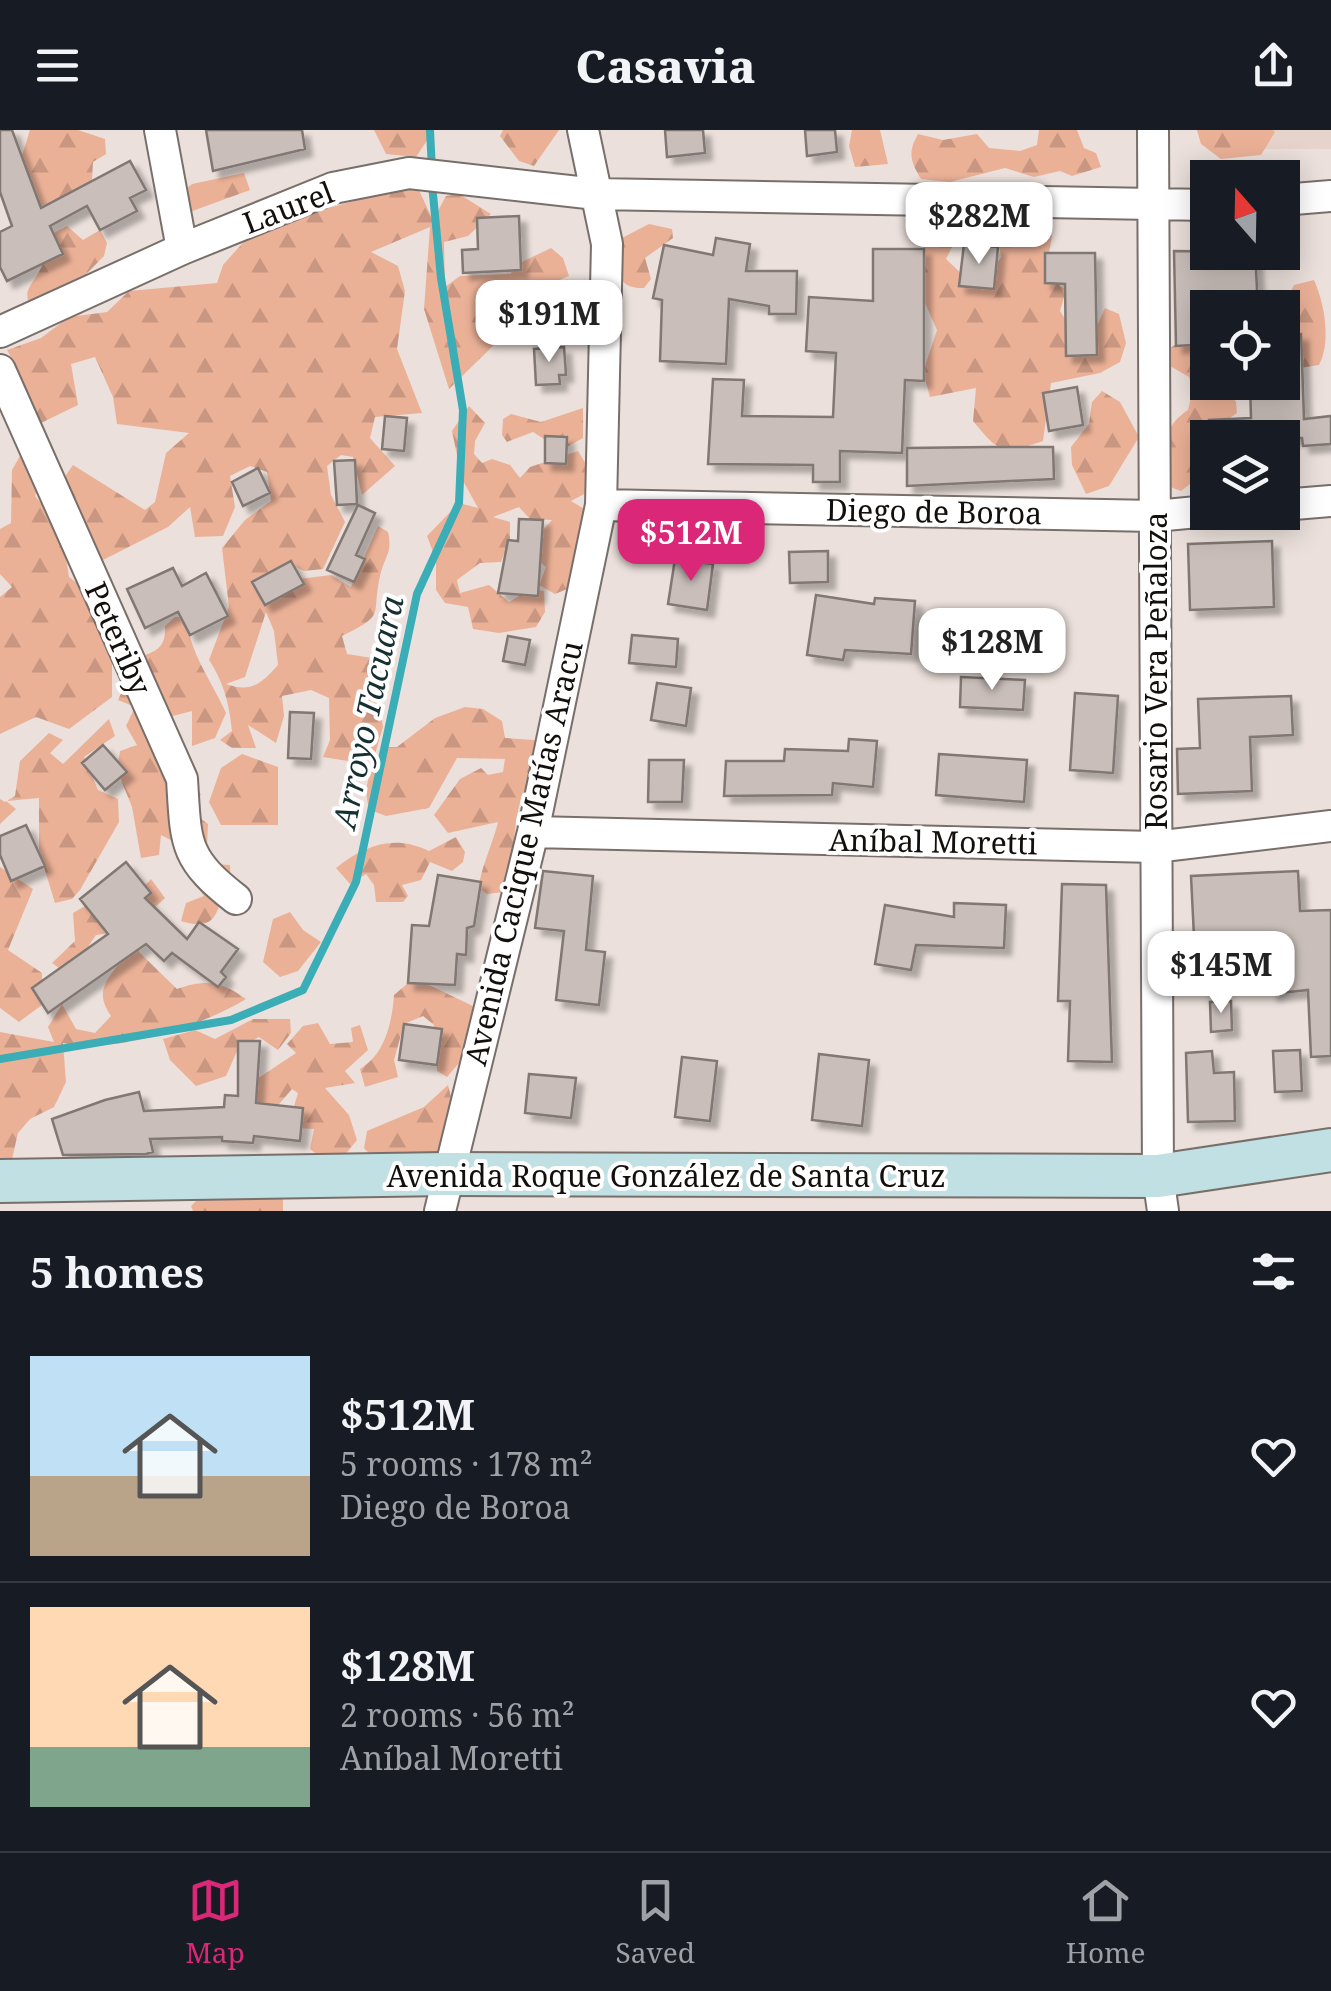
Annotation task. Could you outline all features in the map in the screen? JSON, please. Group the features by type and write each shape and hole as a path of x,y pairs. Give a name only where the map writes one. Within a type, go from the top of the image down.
{"main road":[{"name":"Avenida Roque González de Santa Cruz","path":"0,1181 443,1192 1161,1193 1331,1150"}],"street":[{"path":"160,130 182,249"},
{"name":"Avenida Cacique Matías Aracu","path":"443,1192 533,832 601,505 607,244 582,130"},
{"name":"Rosario Vera Peñaloza","path":"1153,130 1155,847 1161,1193"},
{"name":"Laurel","path":"0,332 182,249 333,188 409,173 596,194 1190,204"},
{"path":"1300,199 1331,196"},
{"name":"Peteriby","path":"0,370 182,779 186,840 202,873 236,899"},
{"path":"1300,504 1331,501"},
{"name":"Diego de Boroa","path":"601,505 1155,516 1190,513"},
{"name":"Aníbal Moretti","path":"533,832 1155,847 1331,826"}],"shaded area":[{"path":"1225,130 1331,130 1331,149 1226,149"}],"green space":[{"path":"30,130 78,130 105,139 106,154 93,162 92,180 34,229 20,162"},
{"path":"374,130 429,130 430,136 416,157 386,154"},
{"path":"503,130 559,130 534,166 519,161 500,136"},
{"path":"852,130 880,130 888,164 855,167 849,146"},
{"path":"1039,130 1077,130 1084,148 1096,153 1101,167 1072,176 1060,171 1034,177 1005,168 950,182 921,179 913,162 911,152 918,134 943,140 977,134 989,148 1020,151 1037,145"},
{"path":"1197,130 1275,132 1261,155 1221,159 1201,144"},
{"path":"244,173 250,190 176,217 173,200 192,184"},
{"path":"416,184 433,220 446,196 459,194 491,214 468,236 444,242 445,287 460,276 510,274 524,261 551,248 563,258 569,276 525,303 508,302 498,341 449,389 424,309 430,227 371,252 398,266 405,291 397,349 422,413 375,417 370,438 395,466 362,495 353,457 341,455 327,466 331,495 345,522 323,569 304,571 289,564 291,580 331,575 351,587 378,526 388,532 389,550 374,613 366,623 342,636 347,654 385,660 375,675 383,727 375,754 354,762 323,757 330,740 329,698 311,690 282,696 284,716 276,743 248,725 256,748 232,748 220,740 232,731 225,694 209,660 229,607 222,548 245,520 271,501 267,472 250,466 230,476 235,507 223,536 195,537 190,507 168,527 103,560 77,543 54,492 73,465 145,510 155,502 166,453 189,433 117,424 113,397 95,357 71,364 78,405 41,423 21,418 21,376 7,350 41,338 69,317 107,312 129,291 217,283 223,265 256,228","holes":["266,612 274,631 278,665 255,685 242,688 226,684 245,677"]},
{"path":"1009,217 1042,223 1052,236 1045,275 1066,290 1060,311 1075,334 1095,330 1105,308 1119,314 1126,343 1120,362 1100,373 1051,383 1043,441 1010,450 996,446 973,421 976,388 930,397 923,372 937,330 921,294 923,250 930,229 951,225 955,241 946,259 968,280 990,275 1001,257 997,234"},
{"path":"649,224 672,229 673,238 645,258 651,279 644,288 634,287 621,280 618,240"},
{"path":"67,226 83,240 100,230 107,243 104,256 39,322 28,302 28,290 44,261 50,235"},
{"path":"1314,280 1321,300 1326,334 1319,365 1300,368 1300,290 1292,290 1294,285"},
{"path":"1176,344 1190,346 1190,380 1170,366 1163,353"},
{"path":"1102,391 1120,402 1139,437 1109,486 1086,494 1072,465 1071,447 1089,424 1092,402"},
{"path":"1190,400 1235,400 1237,413 1227,420 1190,420 1190,484 1181,491 1165,485 1165,452 1172,425 1188,410"},
{"path":"469,406 485,423 475,441 474,454 482,463 492,459 510,465 520,478 530,467 578,451 589,469 588,492 571,501 586,510 572,587 555,594 539,585 546,567 540,562 535,539 552,520 530,519 519,507 493,517 510,522 510,539 501,562 480,563 457,580 460,593 489,585 509,602 531,589 544,591 545,612 536,627 499,633 473,629 468,607 445,603 436,590 436,560 427,536 459,503 478,508 462,479 452,431"},
{"path":"583,408 583,438 567,447 567,435 544,439 533,432 507,442 502,435 503,419 511,414 541,422"},
{"path":"26,445 45,471 35,496 61,527 69,577 91,594 112,660 112,697 69,729 36,717 0,734 0,597 12,587 0,574 0,529 11,523 12,470"},
{"path":"175,617 188,617 191,641 226,713 215,738 192,746 192,711 169,717 183,743 175,764 201,794 193,813 208,824 207,845 215,864 230,865 216,913 213,919 201,924 181,921 186,903 204,896 188,874 178,844 161,835 159,855 141,858 132,807 117,770 120,751 137,745 126,726 135,707 118,700 138,657 159,648 165,626"},
{"path":"465,707 483,709 502,721 505,738 535,740 541,747 521,799 503,892 487,894 479,888 498,822 448,833 434,815 460,779 481,768 488,775 503,772 505,759 457,758 429,808 386,816 370,810 367,802 369,777 385,747 397,747 435,718"},
{"path":"109,719 115,736 84,757 98,790 118,799 119,822 72,899 55,903 39,851 39,798 7,801 15,796 20,761 49,733 63,740 50,753 63,764"},
{"path":"242,754 278,767 278,825 221,825 209,802 221,768"},
{"path":"0,799 16,809 0,824"},
{"path":"456,837 465,852 463,862 452,871 430,862 421,880 402,885 408,896 403,902 376,902 374,885 366,874 350,884 336,868 380,844 404,843 429,851"},
{"path":"0,867 33,889 8,950 42,973 42,1005 19,1022 0,1008"},
{"path":"151,879 165,898 130,931 139,952 177,989 213,984 246,999 157,1036 107,1045 63,1043 66,1082 54,1107 30,1119 18,1133 7,1181 0,1180 0,1032 54,1042 48,1027 62,1004 76,1029 95,1033 111,1016 103,994 120,962 112,933 96,935 83,954 62,970 52,963 75,941 73,913 85,906 100,924 128,904"},
{"path":"290,912 303,930 321,942 298,971 280,977 263,962 273,919"},
{"path":"408,983 427,984 477,1008 459,1063 447,1077 437,1071 434,1025 423,1016 404,1024 394,1060 398,1077 365,1087 360,1069 376,1055 389,1027 394,995"},
{"path":"253,1019 290,1019 291,1033 278,1050 259,1037 238,1049 226,1076 196,1086 170,1060 163,1039 195,1030 215,1039"},
{"path":"318,1023 330,1044 353,1042 351,1028 360,1025 368,1050 345,1071 355,1083 325,1088 349,1115 357,1140 344,1156 326,1162 310,1149 314,1129 299,1128 292,1113 298,1093 292,1089 274,1110 247,1111 251,1083 296,1053 287,1044 303,1026"},
{"path":"448,1085 454,1109 434,1175 399,1186 364,1148 367,1131 424,1107"},
{"path":"269,1187 283,1188 283,1211 193,1211 191,1206 203,1194 256,1200"}],"building":[{"path":"0,130 12,130 41,208 130,161 146,190 130,198 137,211 100,230 87,206 50,226 63,254 7,281 0,267 0,232 12,226 0,192"},
{"path":"206,130 302,130 305,149 213,171"},
{"path":"665,130 703,130 705,153 667,157"},
{"path":"805,130 835,130 837,152 807,156"},
{"path":"519,216 521,270 463,273 462,250 478,249 477,218"},
{"path":"716,238 750,244 746,271 797,271 796,314 769,314 769,306 729,299 726,364 660,361 662,300 653,298 664,245 713,255"},
{"path":"964,244 998,247 994,289 959,286"},
{"path":"873,249 924,249 924,381 905,380 902,453 840,451 840,482 813,482 813,465 708,464 713,379 744,380 742,416 833,417 836,353 806,351 809,297 873,301"},
{"path":"1174,251 1190,251 1190,270 1256,270 1257,290 1190,290 1190,345 1176,346"},
{"path":"1045,253 1095,253 1097,355 1066,356 1065,284 1045,283"},
{"path":"1300,334 1304,419 1331,416 1331,444 1303,446 1300,420 1209,420 1251,418 1250,400 1300,400"},
{"path":"564,347 566,375 559,375 560,384 536,385 534,349"},
{"path":"1077,387 1083,425 1049,431 1043,393"},
{"path":"385,416 407,418 404,451 382,449"},
{"path":"545,436 567,437 566,464 545,463"},
{"path":"1053,447 1054,479 907,486 907,448"},
{"path":"355,460 357,504 337,505 334,461"},
{"path":"258,468 270,493 243,506 232,482"},
{"path":"358,505 375,513 356,555 365,559 354,582 327,570"},
{"path":"519,519 543,520 538,596 498,593 508,540 518,541"},
{"path":"1272,541 1274,607 1190,610 1188,544"},
{"path":"828,551 828,582 790,583 789,552"},
{"path":"675,559 713,564 707,610 668,604"},
{"path":"291,561 304,584 265,605 252,582"},
{"path":"173,568 182,586 206,573 228,616 190,635 178,612 145,628 127,589"},
{"path":"816,595 874,604 875,598 915,601 911,654 845,650 843,660 807,655"},
{"path":"632,635 678,639 676,667 629,663"},
{"path":"508,636 530,640 525,665 503,661"},
{"path":"961,677 1025,680 1023,710 960,707"},
{"path":"657,683 691,688 686,726 651,720"},
{"path":"1075,693 1118,696 1113,773 1070,770"},
{"path":"1291,696 1293,735 1250,737 1252,791 1178,794 1177,749 1200,748 1198,699"},
{"path":"290,712 314,713 311,759 288,758"},
{"path":"849,739 877,741 873,787 833,783 832,795 724,796 726,761 784,761 785,749 848,751"},
{"path":"103,745 127,772 105,790 82,763"},
{"path":"939,754 1027,760 1024,802 936,795"},
{"path":"649,760 684,760 682,802 648,802"},
{"path":"26,825 45,866 11,881 0,855 0,836"},
{"path":"126,862 151,893 145,898 187,939 199,922 238,949 221,972 226,977 218,987 172,953 164,961 146,944 48,1013 32,988 108,934 80,899"},
{"path":"543,871 593,876 586,950 605,952 599,1005 556,1000 564,931 535,928"},
{"path":"1298,871 1300,911 1331,910 1331,1056 1311,1057 1308,990 1271,994 1269,959 1222,959 1220,935 1194,937 1191,876"},
{"path":"438,875 481,882 474,926 467,928 466,955 457,954 455,985 408,983 412,925 429,926"},
{"path":"1062,884 1106,885 1112,1062 1068,1061 1070,1001 1058,1001"},
{"path":"954,903 1006,905 1004,948 916,945 911,970 875,964 885,905 954,917"},
{"path":"1231,1001 1232,1030 1211,1032 1210,1002"},
{"path":"404,1024 442,1029 437,1065 399,1060"},
{"path":"238,1041 260,1041 256,1103 303,1108 300,1141 254,1136 253,1143 222,1141 222,1137 150,1139 153,1152 146,1154 63,1155 52,1119 105,1100 139,1092 144,1111 224,1107 225,1095 238,1096"},
{"path":"1300,1050 1302,1091 1275,1092 1273,1051"},
{"path":"1212,1051 1214,1073 1234,1072 1235,1121 1188,1122 1186,1053"},
{"path":"819,1054 869,1060 862,1126 812,1120"},
{"path":"682,1057 717,1061 710,1121 675,1117"},
{"path":"529,1074 576,1078 571,1118 525,1113"}],"waterway":[{"name":"Arroyo Tacuara","path":"430,130 432,170"},
{"name":"Arroyo Tacuara","path":"0,1059 231,1020 303,990 356,882 417,594 459,503 463,410 441,278 432,184"}]}
